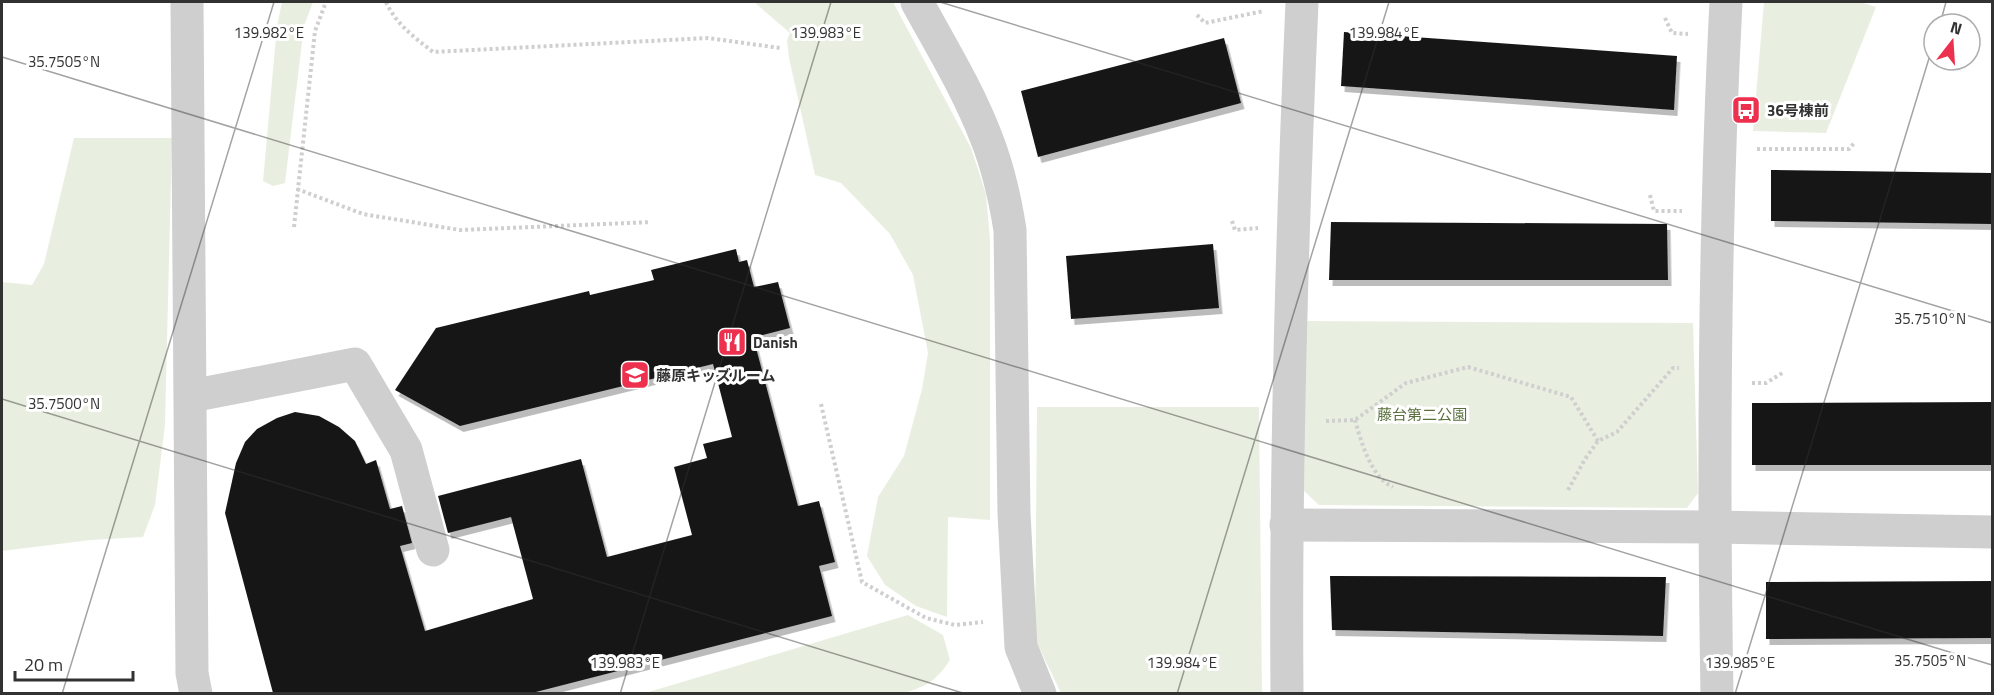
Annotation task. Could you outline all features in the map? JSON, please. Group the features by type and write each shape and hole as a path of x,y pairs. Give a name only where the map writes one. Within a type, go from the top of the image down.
{"street":[{"path":"187,2 192,673 196,693"},
{"path":"917,2 986,136 1004,194 1009,221 1014,513 1021,647 1040,693"},
{"path":"1287,693 1286,525 1293,198 1302,2"},
{"path":"1717,693 1714,527 1718,149 1726,2"},
{"path":"191,396 355,364 406,450 433,550"},
{"path":"1286,525 1714,527 1992,532"}],"path":[{"path":"294,227 315,31 326,2"},
{"path":"386,2 392,15 408,33 433,52 708,38 780,48"},
{"path":"1197,15 1206,23 1268,10"},
{"path":"1718,149 1849,149 1855,142"},
{"path":"297,189 363,214 460,230 651,222"},
{"path":"1319,422 1355,420 1406,383 1468,367 1571,398 1598,441"},
{"path":"1564,499 1585,459 1598,441 1617,432 1672,368 1682,368"},
{"path":"1746,383 1766,383 1784,372"},
{"path":"821,404 862,582 926,618 955,625 1020,618"},
{"path":"1355,420 1363,450 1384,483 1402,491"}],"green space":[{"path":"282,2 313,2 304,26 285,183 273,186 263,181 277,26"},
{"path":"754,2 893,2 971,148 986,194 990,240 990,520 948,517 947,617 916,606 885,585 867,556 878,497 904,456 922,389 928,353 913,275 890,234 841,183 815,175 789,58 787,40 790,33"},
{"path":"1764,2 1860,2 1876,7 1826,133 1753,131"},
{"path":"74,138 172,138 165,425 155,505 143,537 91,540 2,551 2,282 32,285 44,264"},
{"name":"藤台第二公園","path":"1304,321 1693,323 1698,493 1687,508 1319,505 1304,491"},
{"path":"1037,407 1259,407 1262,693 1061,693 1035,639"},
{"path":"908,615 943,635 950,660 930,682 904,693 645,693"}],"building":[{"path":"1344,32 1677,56 1674,110 1341,86"},
{"path":"1224,38 1241,103 1038,157 1021,91"},
{"path":"1771,170 1992,173 1992,224 1771,221"},
{"path":"1331,222 1667,224 1668,280 1329,280"},
{"path":"1213,244 1219,308 1071,319 1066,256"},
{"path":"736,249 739,262 747,260 754,287 778,282 790,328 759,336 761,343 755,344 798,506 819,501 835,562 819,566 832,616 532,693 273,693 225,513 236,463 245,442 257,429 277,418 295,412 319,416 339,427 355,441 366,464 376,460 390,509 402,506 412,543 400,546 425,631 533,599 511,517 448,533 438,496 581,459 607,557 692,535 674,467 707,458 703,444 732,437 713,364 460,426 395,390 436,328 589,291 590,295 654,280 651,270"},
{"path":"1992,402 1992,465 1752,465 1752,403"},
{"path":"1330,576 1666,577 1663,636 1332,630"},
{"path":"1992,581 1992,638 1766,639 1766,582"}],"place":[{"name":"36号棟前","path":"1746,110"},
{"name":"Danish","path":"732,342"},
{"name":"藤原キッズルーム","path":"635,375"}]}
